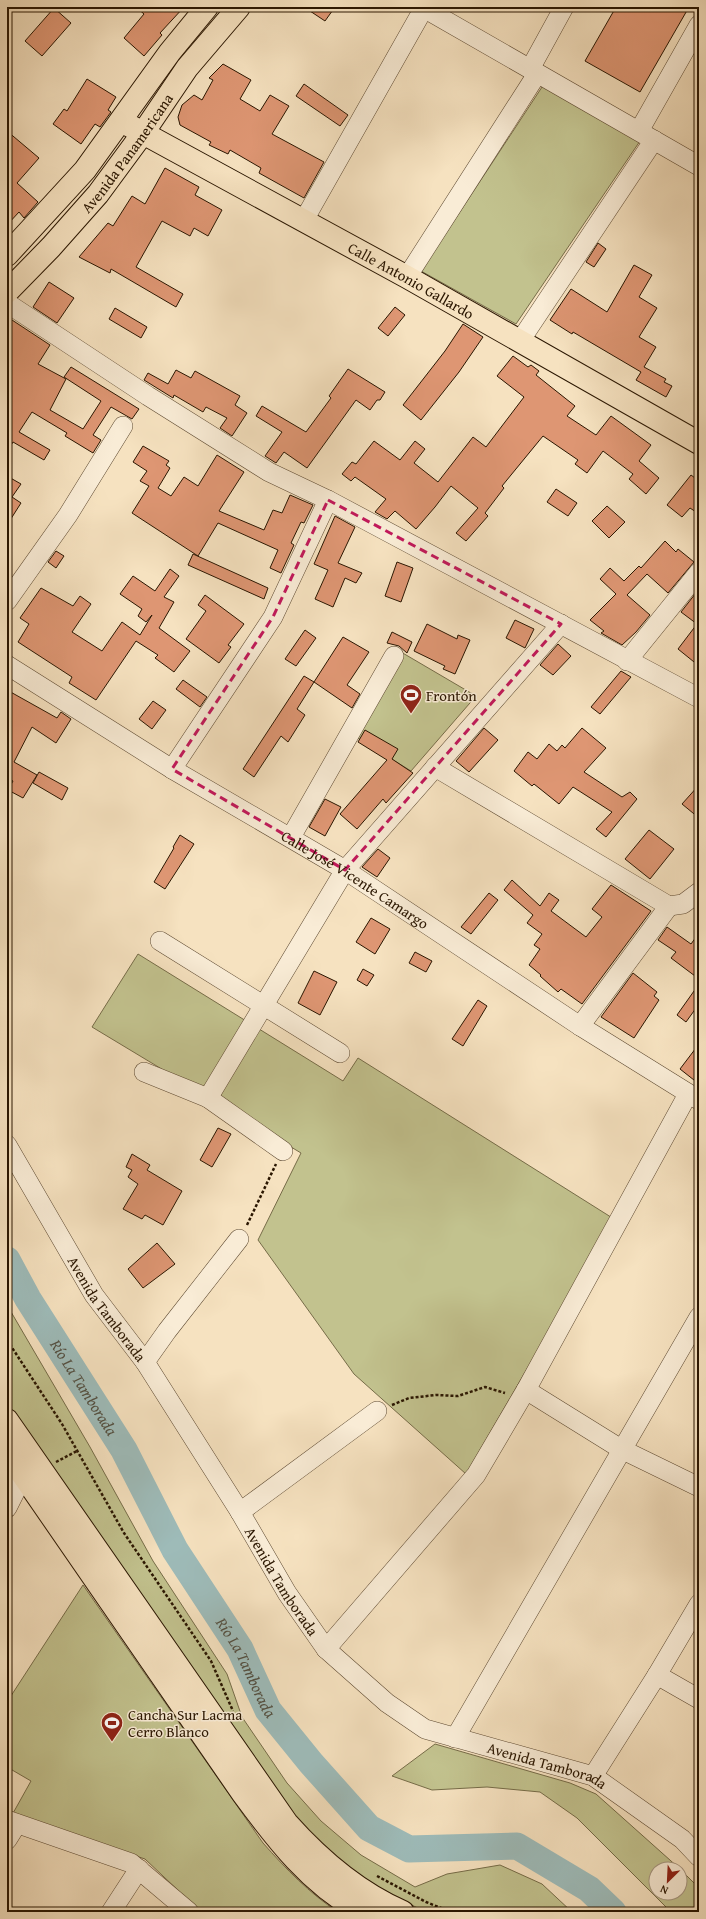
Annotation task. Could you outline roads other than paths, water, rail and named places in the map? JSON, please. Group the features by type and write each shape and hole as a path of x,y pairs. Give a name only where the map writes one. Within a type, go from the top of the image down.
{"main road":[{"name":"Avenida Panamericana","path":"7,255 85,170 170,52 208,7"},
{"name":"Avenida Panamericana","path":"7,292 52,247 93,200 187,68 239,7"},
{"name":"Calle Antonio Gallardo","path":"121,121 407,277 699,443"},
{"path":"7,1420 32,1473 275,1837 302,1868 329,1892 362,1912"},
{"path":"7,1452 32,1473 287,1823 308,1846 353,1884 391,1907 403,1912"}],"street":[{"path":"407,277 534,71 564,7"},
{"path":"304,220 423,8 699,166"},
{"path":"520,341 647,136 699,25"},
{"path":"7,303 148,396 269,472 328,500 561,624 627,661 699,698"},
{"path":"7,601 68,515 123,426"},
{"path":"172,769 274,617 328,500"},
{"path":"627,661 699,572"},
{"path":"208,1098 345,870 561,624"},
{"path":"291,837 394,656"},
{"name":"Calle José Vicente Camargo","path":"7,666 172,769 291,837 345,870 580,1026 693,1097"},
{"path":"435,767 669,906 683,904 699,892"},
{"path":"580,1026 669,906"},
{"path":"160,941 340,1053"},
{"path":"144,1072 208,1098 283,1151"},
{"path":"326,1649 476,1475 524,1394 693,1097"},
{"name":"Avenida Tamborada","path":"7,1145 94,1295 145,1362 240,1512 287,1593 326,1649 387,1703 425,1729 593,1776 682,1839 699,1857"},
{"path":"145,1362 167,1330 239,1239"},
{"path":"455,1738 621,1449 699,1318"},
{"path":"524,1394 621,1449 699,1487"},
{"path":"240,1512 377,1411"},
{"path":"7,1508 19,1484 32,1473"},
{"path":"593,1776 658,1675 699,1604"},
{"path":"658,1675 699,1699"},
{"path":"7,1840 12,1822 131,1863 189,1912"},
{"path":"111,1912 139,1869"}],"waterway":[{"name":"Río La Tamborada","path":"7,1260 28,1299 124,1450 175,1550 240,1649 268,1710 311,1763 369,1828 409,1849 517,1846 589,1889 613,1912"}],"place":[{"name":"Frontón","path":"411,714"},
{"name":"Cancha Sur Lacma Cerro Blanco","path":"112,1742"}]}
